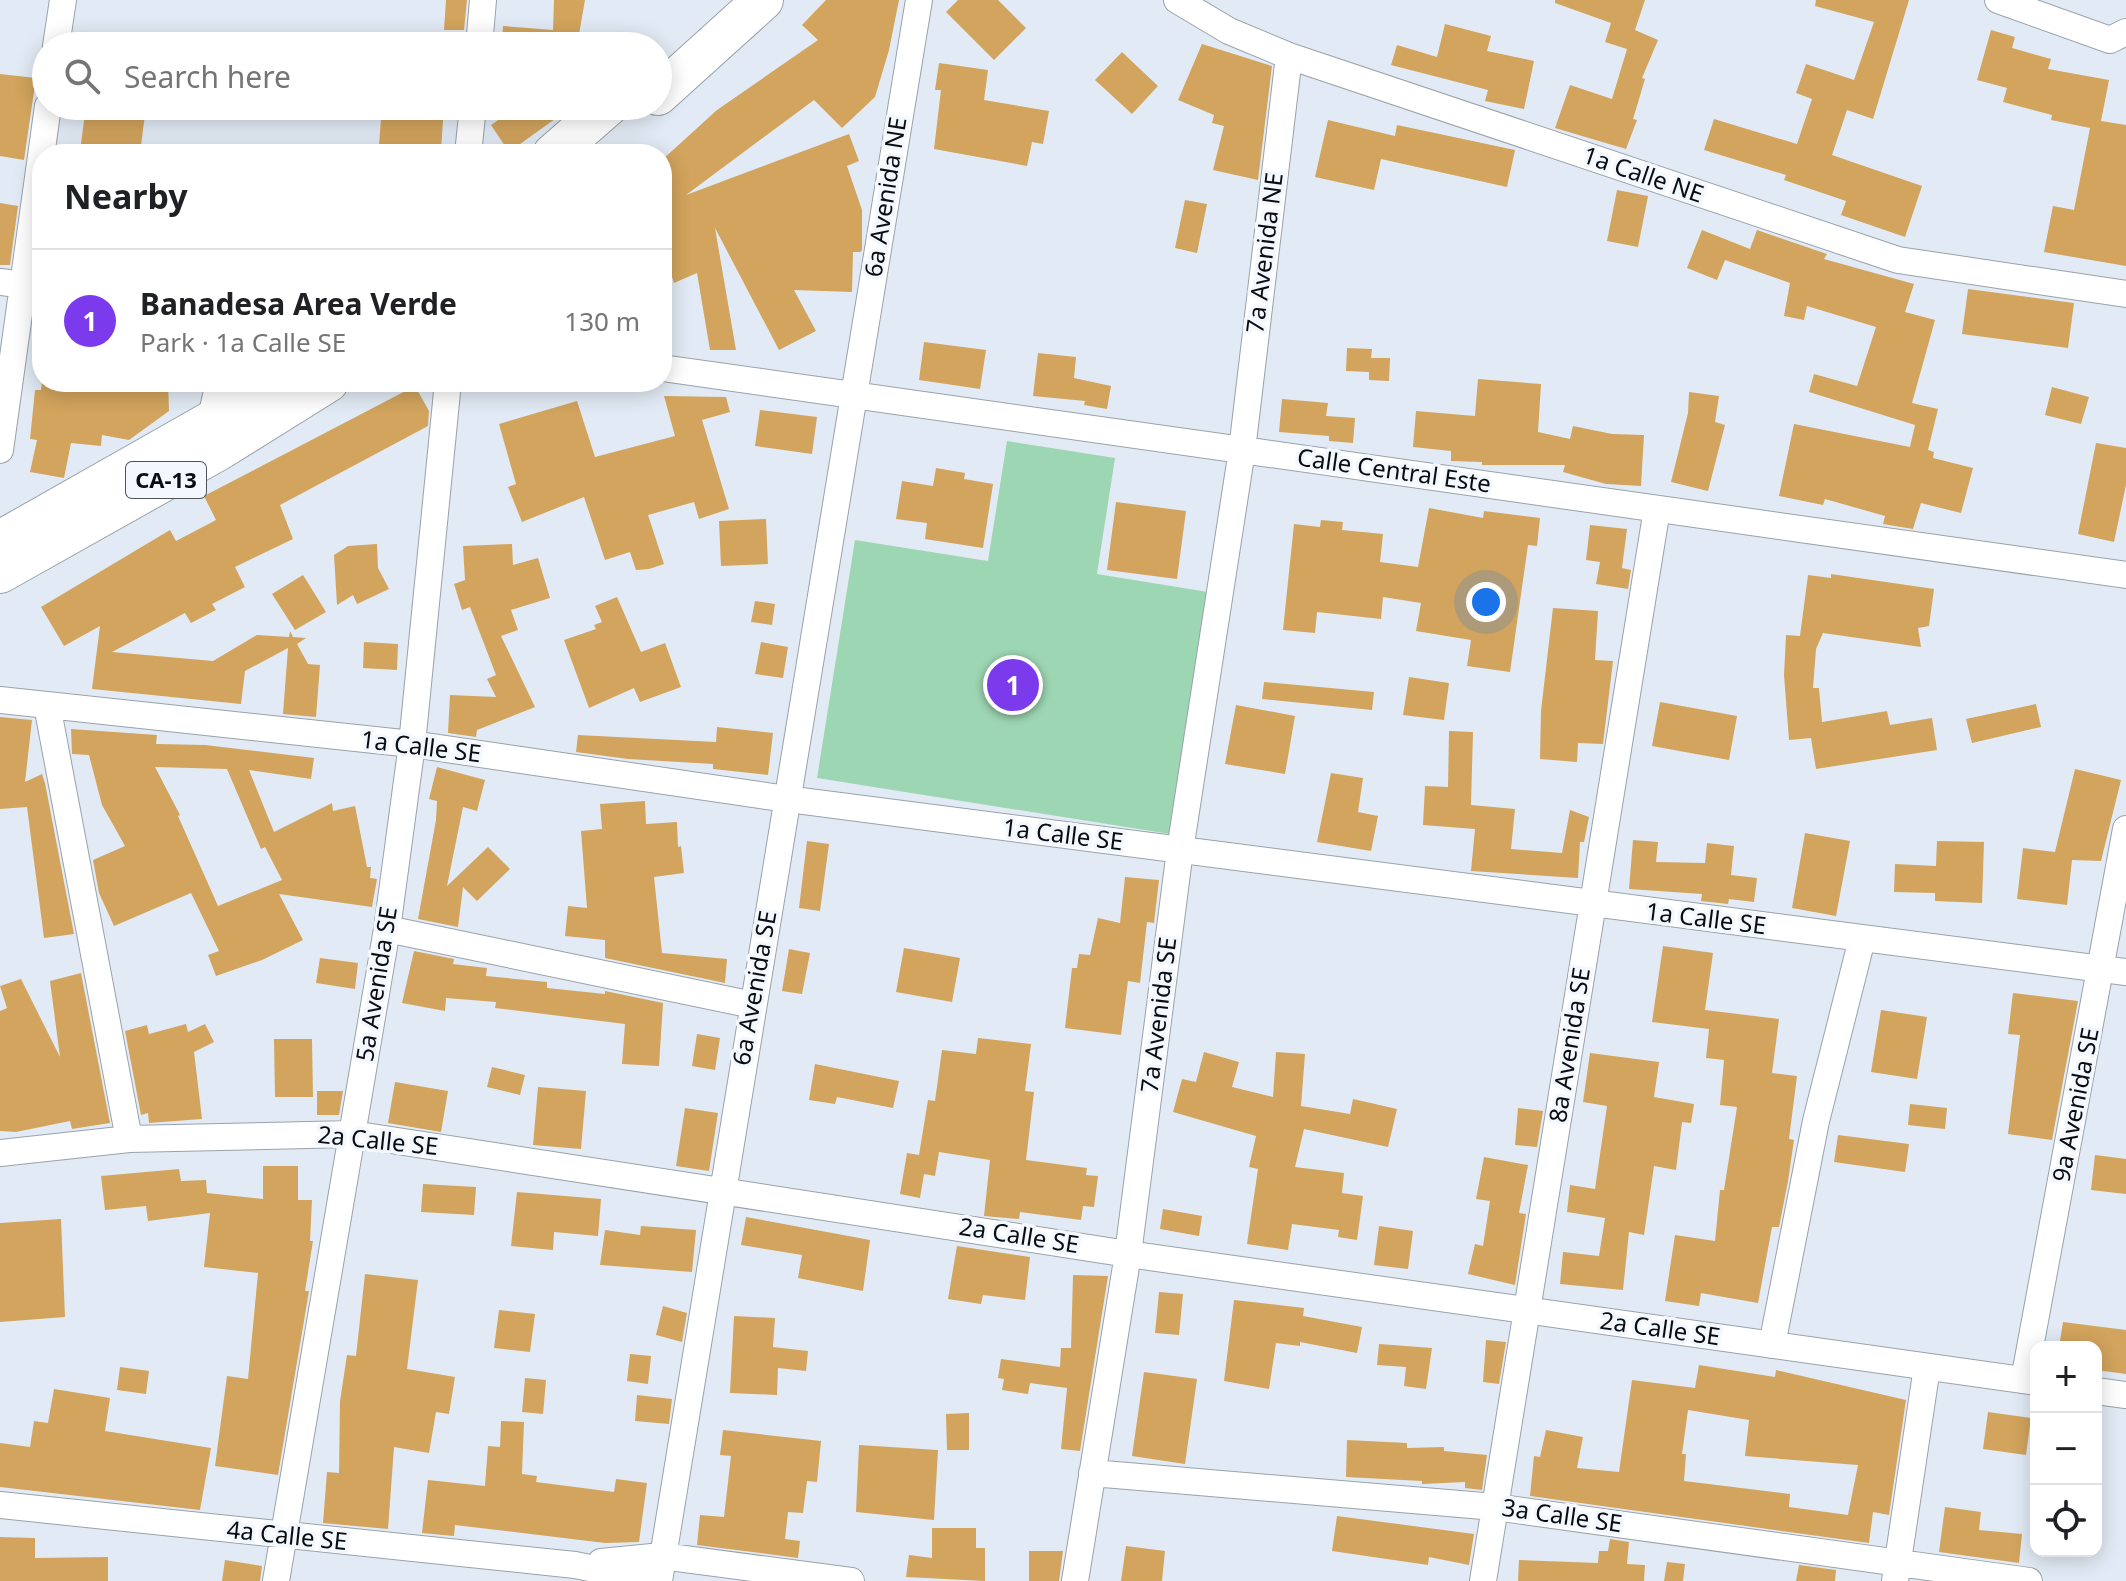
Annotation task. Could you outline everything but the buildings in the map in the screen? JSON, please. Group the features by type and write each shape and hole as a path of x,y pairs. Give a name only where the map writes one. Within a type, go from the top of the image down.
{"main road":[{"path":"672,50 728,0"},
{"path":"672,82 763,0"},
{"path":"564,144 592,120"},
{"path":"604,144 631,120"},
{"name":"CA-13","path":"0,541 257,392"},
{"name":"CA-13","path":"0,573 219,450 312,392"}],"street":[{"path":"58,32 63,0"},
{"path":"480,32 483,0"},
{"name":"6a Avenida NE","path":"853,395 919,0"},
{"name":"1a Calle NE","path":"1177,0 1229,31 1289,56 1898,260 2126,294"},
{"path":"1998,0 2110,40 2126,32"},
{"name":"7a Avenida NE","path":"1242,450 1289,56"},
{"path":"42,144 46,120"},
{"path":"469,144 472,120"},
{"path":"0,450 32,216"},
{"name":"Calle Central Este","path":"672,369 2126,575"},
{"path":"210,422 217,392"},
{"name":"5a Avenida SE","path":"276,1581 387,929 412,744 447,392"},
{"name":"6a Avenida SE","path":"658,1573 853,395"},
{"name":"7a Avenida SE","path":"1075,1581 1128,1254 1180,850 1242,450"},
{"name":"8a Avenida SE","path":"1483,1581 1657,509"},
{"name":"1a Calle SE","path":"0,700 412,744 787,799 2114,970"},
{"path":"47,705 129,1139"},
{"name":"9a Avenida SE","path":"2038,1341 2114,970 2126,829"},
{"path":"387,929 753,1005"},
{"path":"1772,1345 1816,1121 1862,939"},
{"name":"2a Calle SE","path":"0,1153 129,1139 352,1134 721,1188 1128,1254 2030,1381"},
{"path":"1897,1572 1927,1367"},
{"path":"2102,1392 2126,1395"},
{"name":"3a Calle SE","path":"1092,1473 1495,1507 1897,1572 2029,1581"},
{"name":"4a Calle SE","path":"0,1505 658,1573 851,1581"}],"green space":[{"path":"1007,441 1115,458 1097,574 1208,592 1170,834 817,778 855,540 988,561"}],"place":[{"name":"Banadesa Area Verde","path":"1013,685"}]}
